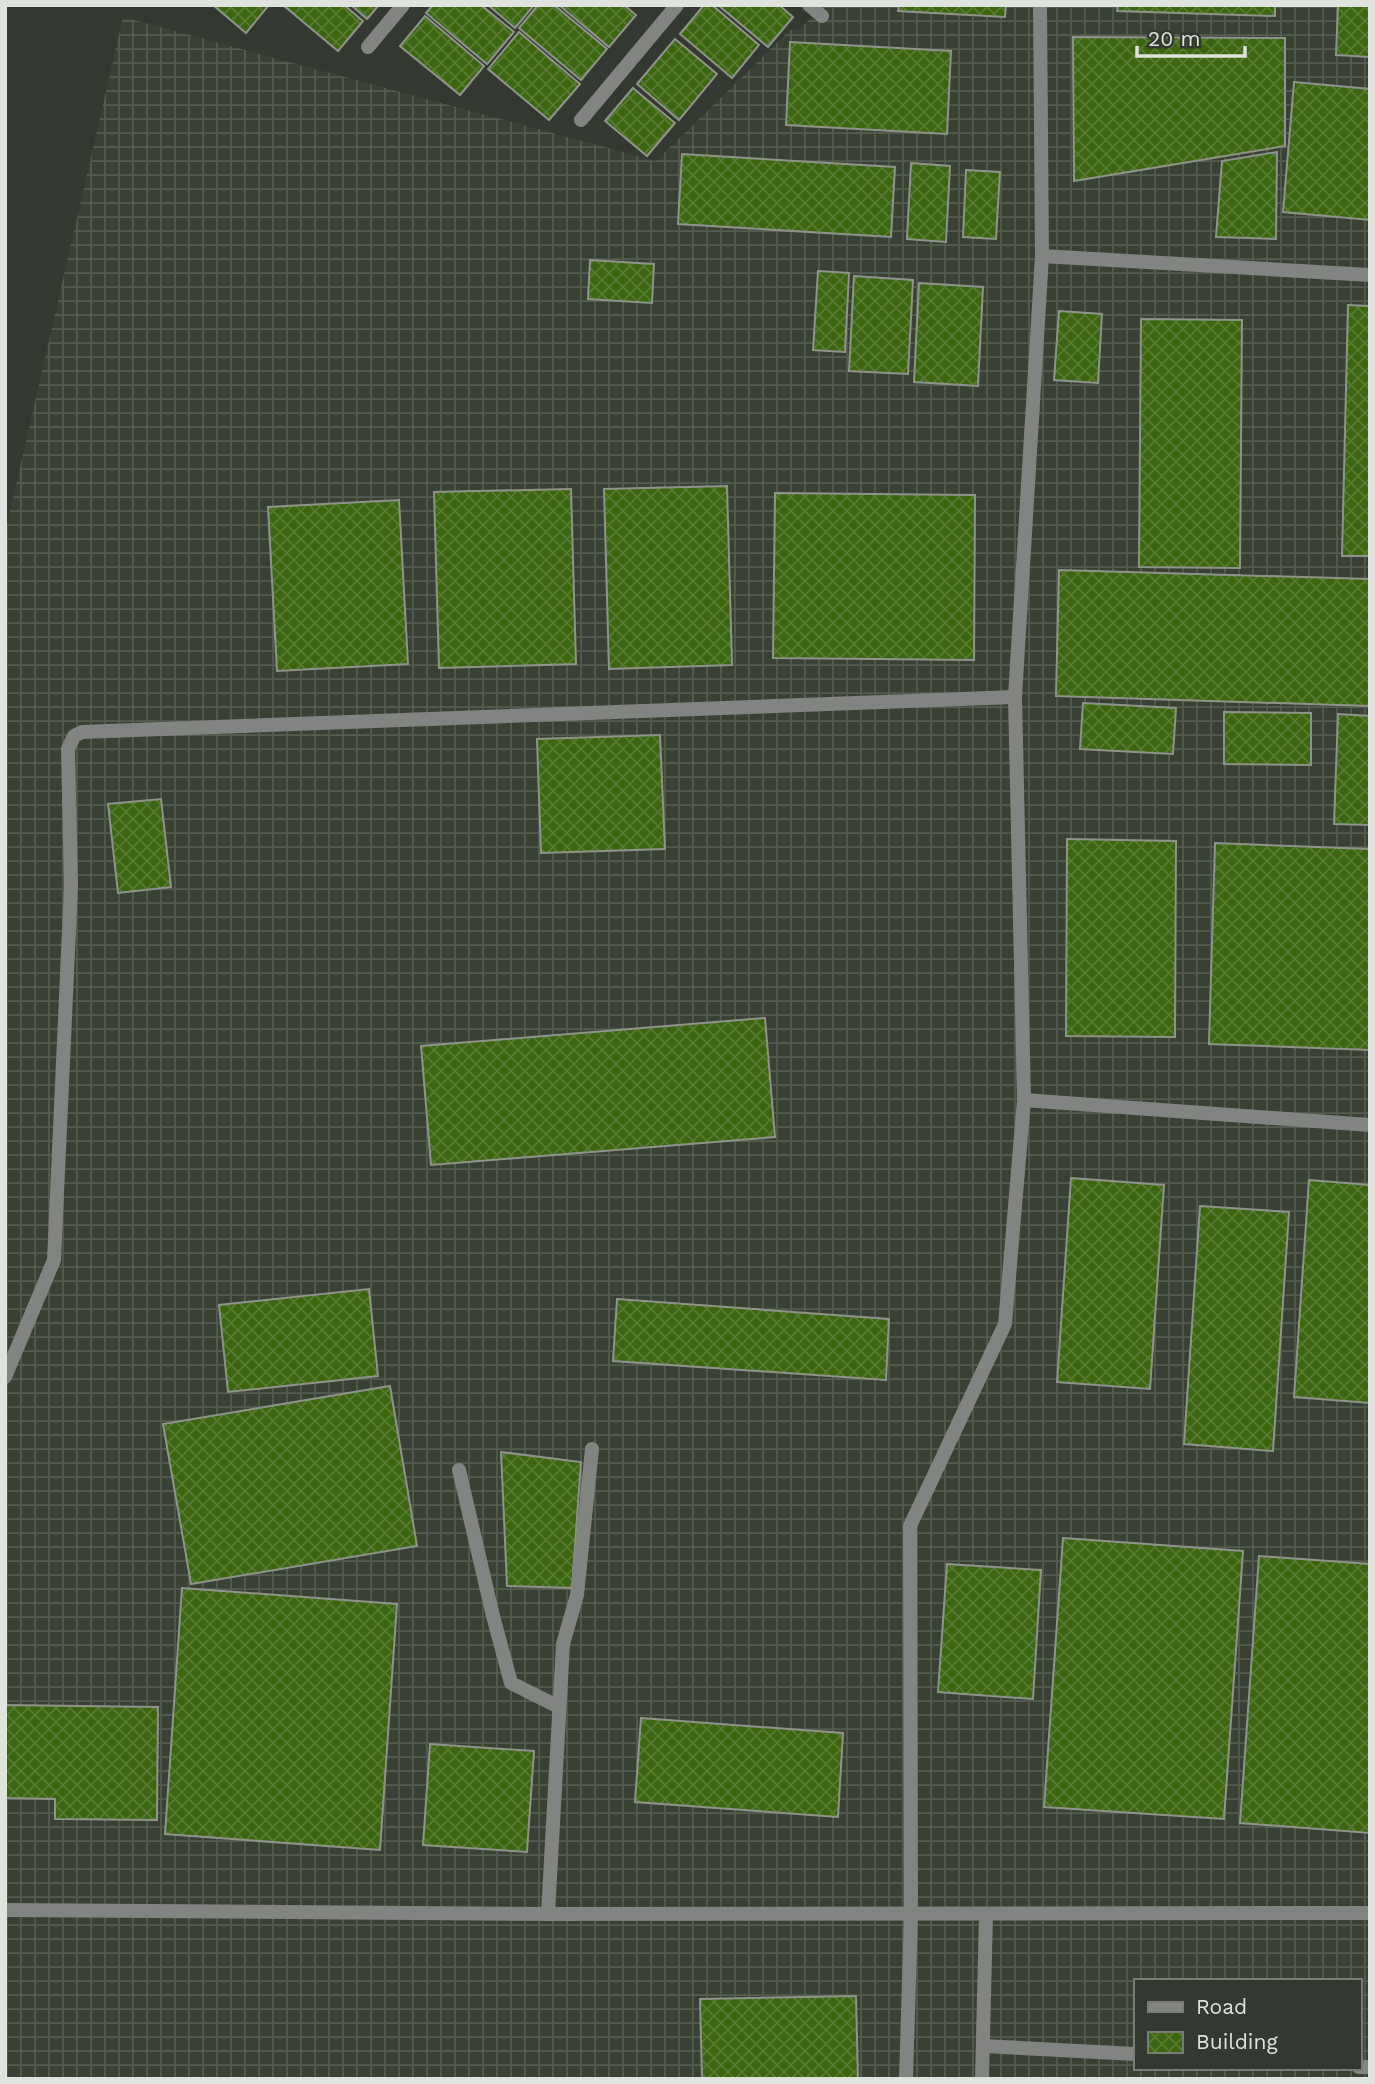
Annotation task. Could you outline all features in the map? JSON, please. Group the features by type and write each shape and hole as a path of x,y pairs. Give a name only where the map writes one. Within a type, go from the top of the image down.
{"street":[{"path":"368,47 403,5"},
{"path":"581,120 677,5"},
{"path":"809,5 822,16"},
{"path":"906,2079 911,1914 910,1526 1005,1324 1024,1100 1015,697 1042,256 1040,5"},
{"path":"1042,256 1370,275"},
{"path":"5,1377 54,1260 71,886 68,749 74,736 82,732 1015,697"},
{"path":"1024,1100 1370,1125"},
{"path":"548,1914 563,1644 578,1595 592,1449"},
{"path":"459,1470 511,1683 559,1707"},
{"path":"5,1910 548,1914 1370,1913"},
{"path":"982,2079 986,1914"},
{"path":"983,2046 1134,2054"}],"shaded area":[{"path":"824,5 1370,5 1370,2079 5,2079 5,533 123,17 656,161 790,30 800,29"}],"building":[{"path":"213,5 269,5 246,33"},
{"path":"283,5 344,5 363,21 338,51"},
{"path":"351,5 379,5 367,19"},
{"path":"433,5 481,5 514,32 487,64 426,13"},
{"path":"488,5 534,5 515,28"},
{"path":"538,5 554,5 607,49 581,80 519,28"},
{"path":"559,5 624,5 636,15 609,47"},
{"path":"704,5 712,5 759,45 732,78 680,34"},
{"path":"718,5 779,5 793,17 768,47"},
{"path":"899,5 1006,5 1005,17 898,11"},
{"path":"1118,5 1275,5 1275,16 1117,11"},
{"path":"1338,5 1370,5 1370,57 1336,55"},
{"path":"425,16 484,66 460,95 400,46"},
{"path":"519,32 580,84 549,120 488,69"},
{"path":"1073,37 1285,38 1285,146 1074,181"},
{"path":"675,39 717,74 679,120 637,84"},
{"path":"790,42 951,51 947,134 786,125"},
{"path":"1294,82 1370,89 1370,220 1283,212"},
{"path":"633,88 675,123 647,156 605,121"},
{"path":"1277,152 1276,239 1216,237 1222,161"},
{"path":"682,154 895,167 891,237 678,224"},
{"path":"911,163 950,166 946,242 907,239"},
{"path":"966,170 1000,172 996,239 963,237"},
{"path":"590,260 654,264 652,303 588,299"},
{"path":"818,271 849,273 845,352 813,350"},
{"path":"854,276 913,280 908,374 849,371"},
{"path":"919,283 983,287 978,386 914,382"},
{"path":"1348,305 1370,306 1370,556 1342,556"},
{"path":"1059,311 1102,314 1098,383 1054,380"},
{"path":"1141,319 1242,320 1240,568 1139,567"},
{"path":"727,486 732,665 609,669 604,489"},
{"path":"571,489 576,664 439,668 434,492"},
{"path":"775,493 975,495 974,660 773,658"},
{"path":"399,500 408,664 277,671 268,507"},
{"path":"1059,570 1370,579 1370,706 1056,696"},
{"path":"1083,703 1176,708 1173,754 1080,749"},
{"path":"1224,712 1311,713 1311,765 1224,764"},
{"path":"1338,714 1370,716 1370,825 1334,824"},
{"path":"660,735 665,849 541,853 537,739"},
{"path":"161,799 171,887 118,893 108,804"},
{"path":"1067,839 1176,841 1175,1037 1066,1036"},
{"path":"1215,843 1370,849 1370,1050 1209,1044"},
{"path":"765,1018 775,1137 431,1165 421,1046"},
{"path":"1071,1178 1164,1185 1150,1389 1057,1382"},
{"path":"1309,1180 1370,1185 1370,1403 1294,1397"},
{"path":"1200,1206 1289,1212 1273,1451 1184,1444"},
{"path":"369,1289 378,1376 228,1392 219,1305"},
{"path":"617,1299 889,1319 886,1380 613,1361"},
{"path":"390,1386 417,1546 191,1584 163,1424"},
{"path":"501,1452 581,1462 572,1588 507,1586"},
{"path":"1063,1538 1243,1551 1224,1819 1044,1807"},
{"path":"1259,1556 1370,1564 1370,1833 1240,1823"},
{"path":"947,1564 1041,1570 1033,1699 938,1692"},
{"path":"182,1588 397,1604 380,1850 165,1834"},
{"path":"5,1705 158,1707 157,1820 55,1819 55,1799 5,1798"},
{"path":"641,1718 843,1733 838,1817 635,1802"},
{"path":"430,1744 534,1751 527,1852 423,1845"},
{"path":"856,1996 858,2079 702,2079 700,1999"}]}
